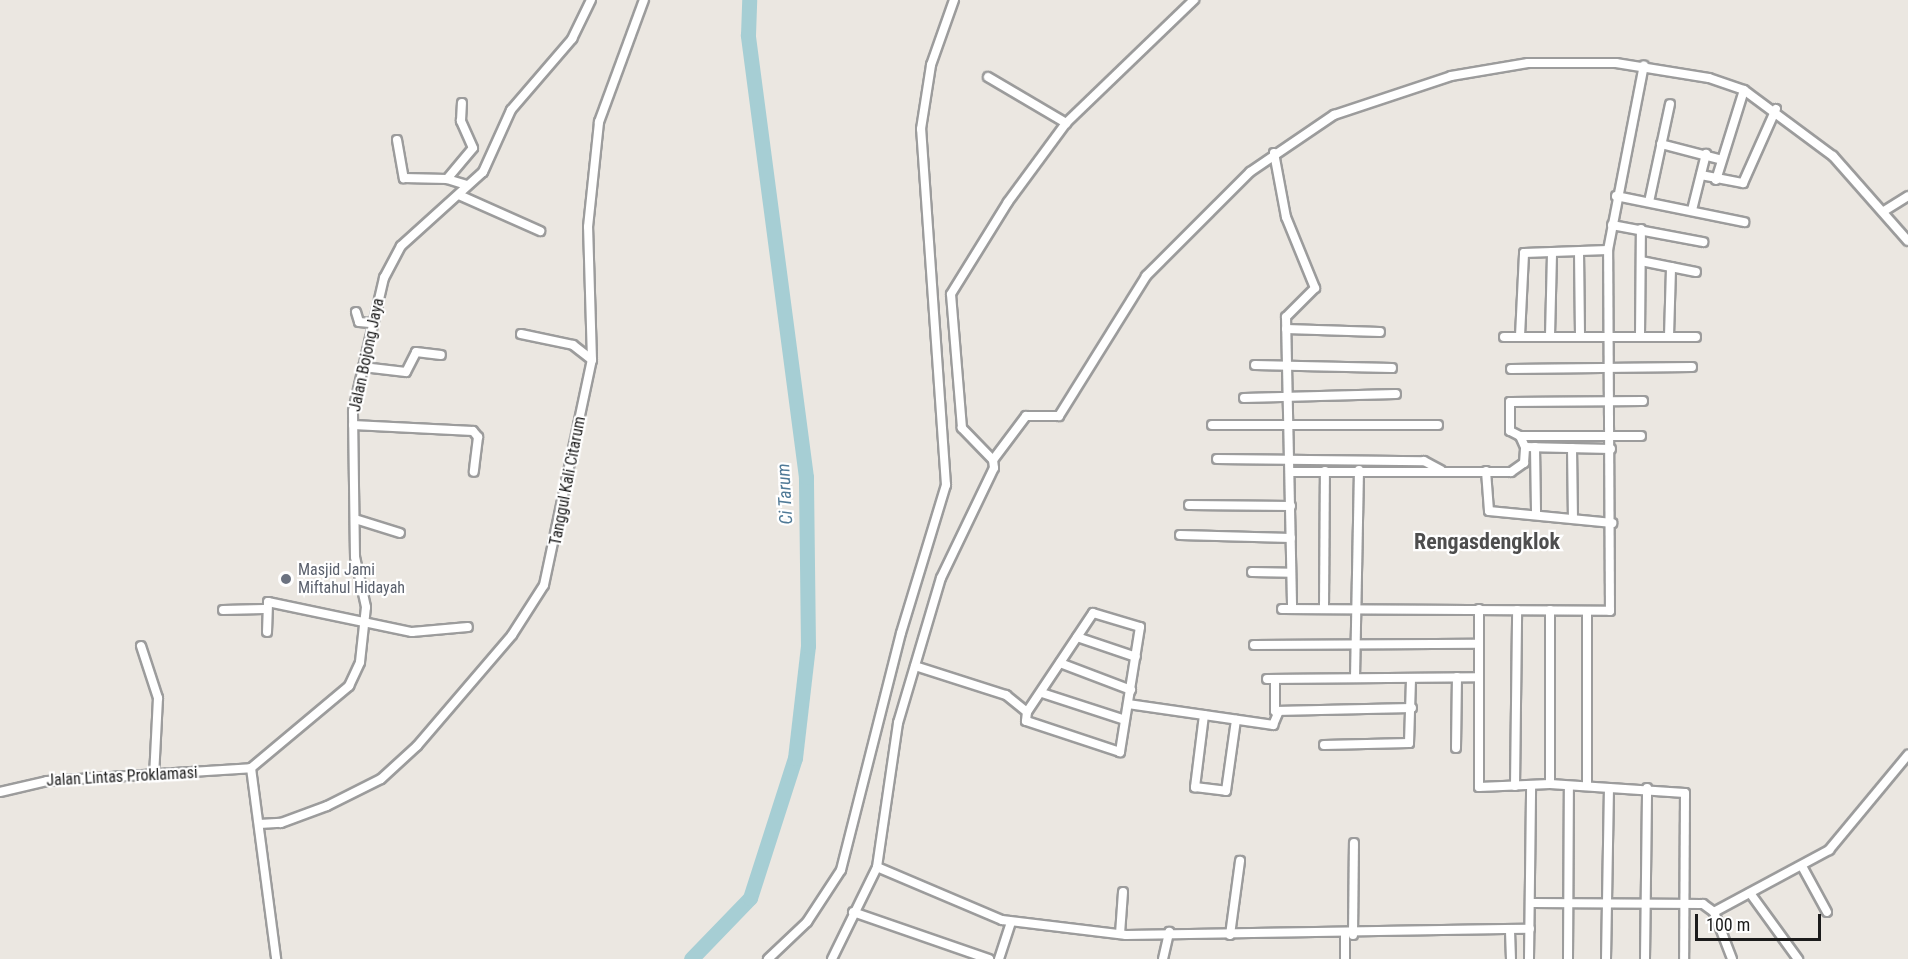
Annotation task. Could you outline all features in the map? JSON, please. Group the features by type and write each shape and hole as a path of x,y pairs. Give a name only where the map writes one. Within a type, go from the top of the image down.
{"street":[{"name":"Jalan Bojong Jaya","path":"248,769 349,686 360,662 366,620 365,591 355,557 353,424 370,323 394,255 486,167 517,102 577,33 591,0"},
{"name":"Tanggul Kali Citarum","path":"259,824 327,806 381,779 417,746 525,618 551,569 592,360 588,227 599,122 644,0"},
{"path":"768,959 807,922 841,870 901,633 946,485 921,129 931,65 954,0"},
{"path":"993,460 962,429 951,294 1008,202 1066,123 1194,0"},
{"path":"832,959 877,867 898,723 941,578 991,477 993,460 1026,416 1059,416 1146,276 1274,153 1334,115 1451,76 1537,62 1644,65 1744,90 1776,109 1833,156 1884,211 1908,241"},
{"path":"1282,609 1324,606 1610,611 1613,335 1608,250 1616,196 1644,65"},
{"path":"988,76 1066,123"},
{"path":"1716,180 1719,159 1744,90"},
{"path":"447,179 473,148 461,120 462,103"},
{"path":"1649,202 1670,104"},
{"path":"1701,175 1716,180 1744,182 1776,109"},
{"path":"397,140 404,178 447,179 467,185"},
{"path":"1661,144 1719,159"},
{"path":"1274,153 1286,217 1315,288 1290,308 1286,329 1286,425 1290,472 1292,607"},
{"path":"1692,210 1706,154"},
{"path":"459,195 540,231"},
{"path":"1616,196 1744,222"},
{"path":"1884,211 1908,196"},
{"path":"1612,225 1703,242"},
{"path":"1640,336 1641,229"},
{"path":"1520,336 1521,256 1552,252 1608,250"},
{"path":"1550,336 1552,252"},
{"path":"1579,252 1580,336"},
{"path":"1641,261 1696,272"},
{"path":"1669,336 1671,267"},
{"path":"356,312 359,322 370,323"},
{"path":"1286,329 1380,332"},
{"path":"521,334 573,345 592,360"},
{"path":"1504,337 1613,335 1696,337"},
{"path":"363,367 406,372 416,352 441,355"},
{"path":"1255,365 1285,363 1392,368"},
{"path":"1511,369 1692,367"},
{"path":"1244,398 1396,394"},
{"path":"1641,436 1520,436 1510,431 1509,407 1515,400 1643,401"},
{"path":"353,424 473,431 478,437 474,472"},
{"path":"1212,425 1438,425"},
{"path":"1290,472 1519,470 1525,447 1520,436"},
{"path":"1525,447 1611,449"},
{"path":"1535,447 1536,514"},
{"path":"1572,448 1573,517"},
{"path":"1217,459 1430,461 1441,470"},
{"path":"1355,678 1359,470"},
{"path":"1324,606 1325,471"},
{"path":"1486,471 1489,511 1573,517 1612,523"},
{"path":"1189,505 1291,506"},
{"path":"355,519 400,533"},
{"path":"1180,535 1291,538"},
{"path":"1252,572 1291,573"},
{"path":"267,632 264,609 268,602 333,619 366,620 412,632 468,627"},
{"path":"223,610 264,609"},
{"path":"1479,609 1479,787 1550,784 1647,788 1688,797 1684,959"},
{"path":"1515,786 1516,610"},
{"path":"1550,610 1550,784"},
{"path":"1587,612 1587,786"},
{"path":"1093,613 1140,627 1120,752 1026,721 1027,712 1042,693 1077,636 1093,613"},
{"path":"1077,636 1136,657"},
{"path":"1254,645 1479,644"},
{"path":"141,646 158,698 154,776"},
{"path":"1060,663 1131,690"},
{"path":"915,666 1006,695 1027,712"},
{"path":"1456,748 1457,677"},
{"path":"1128,704 1273,725 1279,711 1271,679 1479,677"},
{"path":"1324,745 1409,743 1412,708 1411,678"},
{"path":"1042,693 1125,720"},
{"path":"1279,711 1412,708"},
{"path":"1204,715 1195,787 1226,791 1236,720"},
{"path":"1714,912 1803,867 1829,850 1907,760"},
{"path":"248,769 259,824 276,959"},
{"name":"Jalan Lintas Proklamasi","path":"0,792 48,781 248,769"},
{"path":"1529,959 1533,903 1532,786"},
{"path":"1568,959 1569,786"},
{"path":"1606,959 1605,905 1609,788"},
{"path":"1645,959 1647,788"},
{"path":"1345,959 1349,934 1354,843"},
{"path":"1230,935 1240,861"},
{"path":"877,867 1011,922 1120,934 1169,932 1230,935 1349,934 1530,930"},
{"path":"1803,867 1827,912"},
{"path":"1120,934 1123,892"},
{"path":"1750,893 1798,959"},
{"path":"1533,903 1686,906 1700,903 1714,912 1732,959"},
{"path":"853,912 989,959"},
{"path":"999,959 1011,922"},
{"path":"1510,931 1511,959"},
{"path":"1163,959 1169,932"}],"waterway":[{"name":"Ci Tarum","path":"691,959 750,898 795,758 808,646 806,477 748,35 749,0"}],"place":[{"name":"Masjid Jami Miftahul Hidayah","path":"286,579"}],"district":[{"name":"Rengasdengklok","path":"1487,542"}]}
